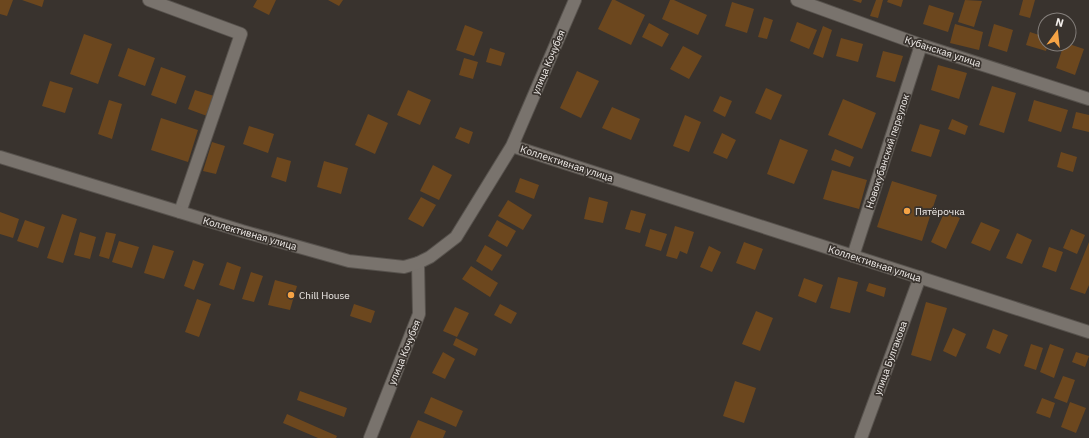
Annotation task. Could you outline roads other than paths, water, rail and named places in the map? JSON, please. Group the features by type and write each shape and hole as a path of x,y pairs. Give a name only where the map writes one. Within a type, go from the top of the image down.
{"street":[{"path":"149,0 241,34 180,212"},
{"name":"улица Кочубея","path":"512,146 575,0"},
{"name":"Кубанская улица","path":"798,0 921,45 1089,99"},
{"name":"Новокубанский переулок","path":"853,256 921,45"},
{"name":"Коллективная улица","path":"0,158 180,212 349,260 404,267 418,263 430,257 456,236 512,146 1089,332"},
{"name":"улица Кочубея","path":"370,438 419,314 418,263"},
{"name":"улица Булгакова","path":"861,438 920,277"}],"place":[{"name":"Пятёрочка","path":"907,211"},
{"name":"Chill House","path":"291,295"}]}
